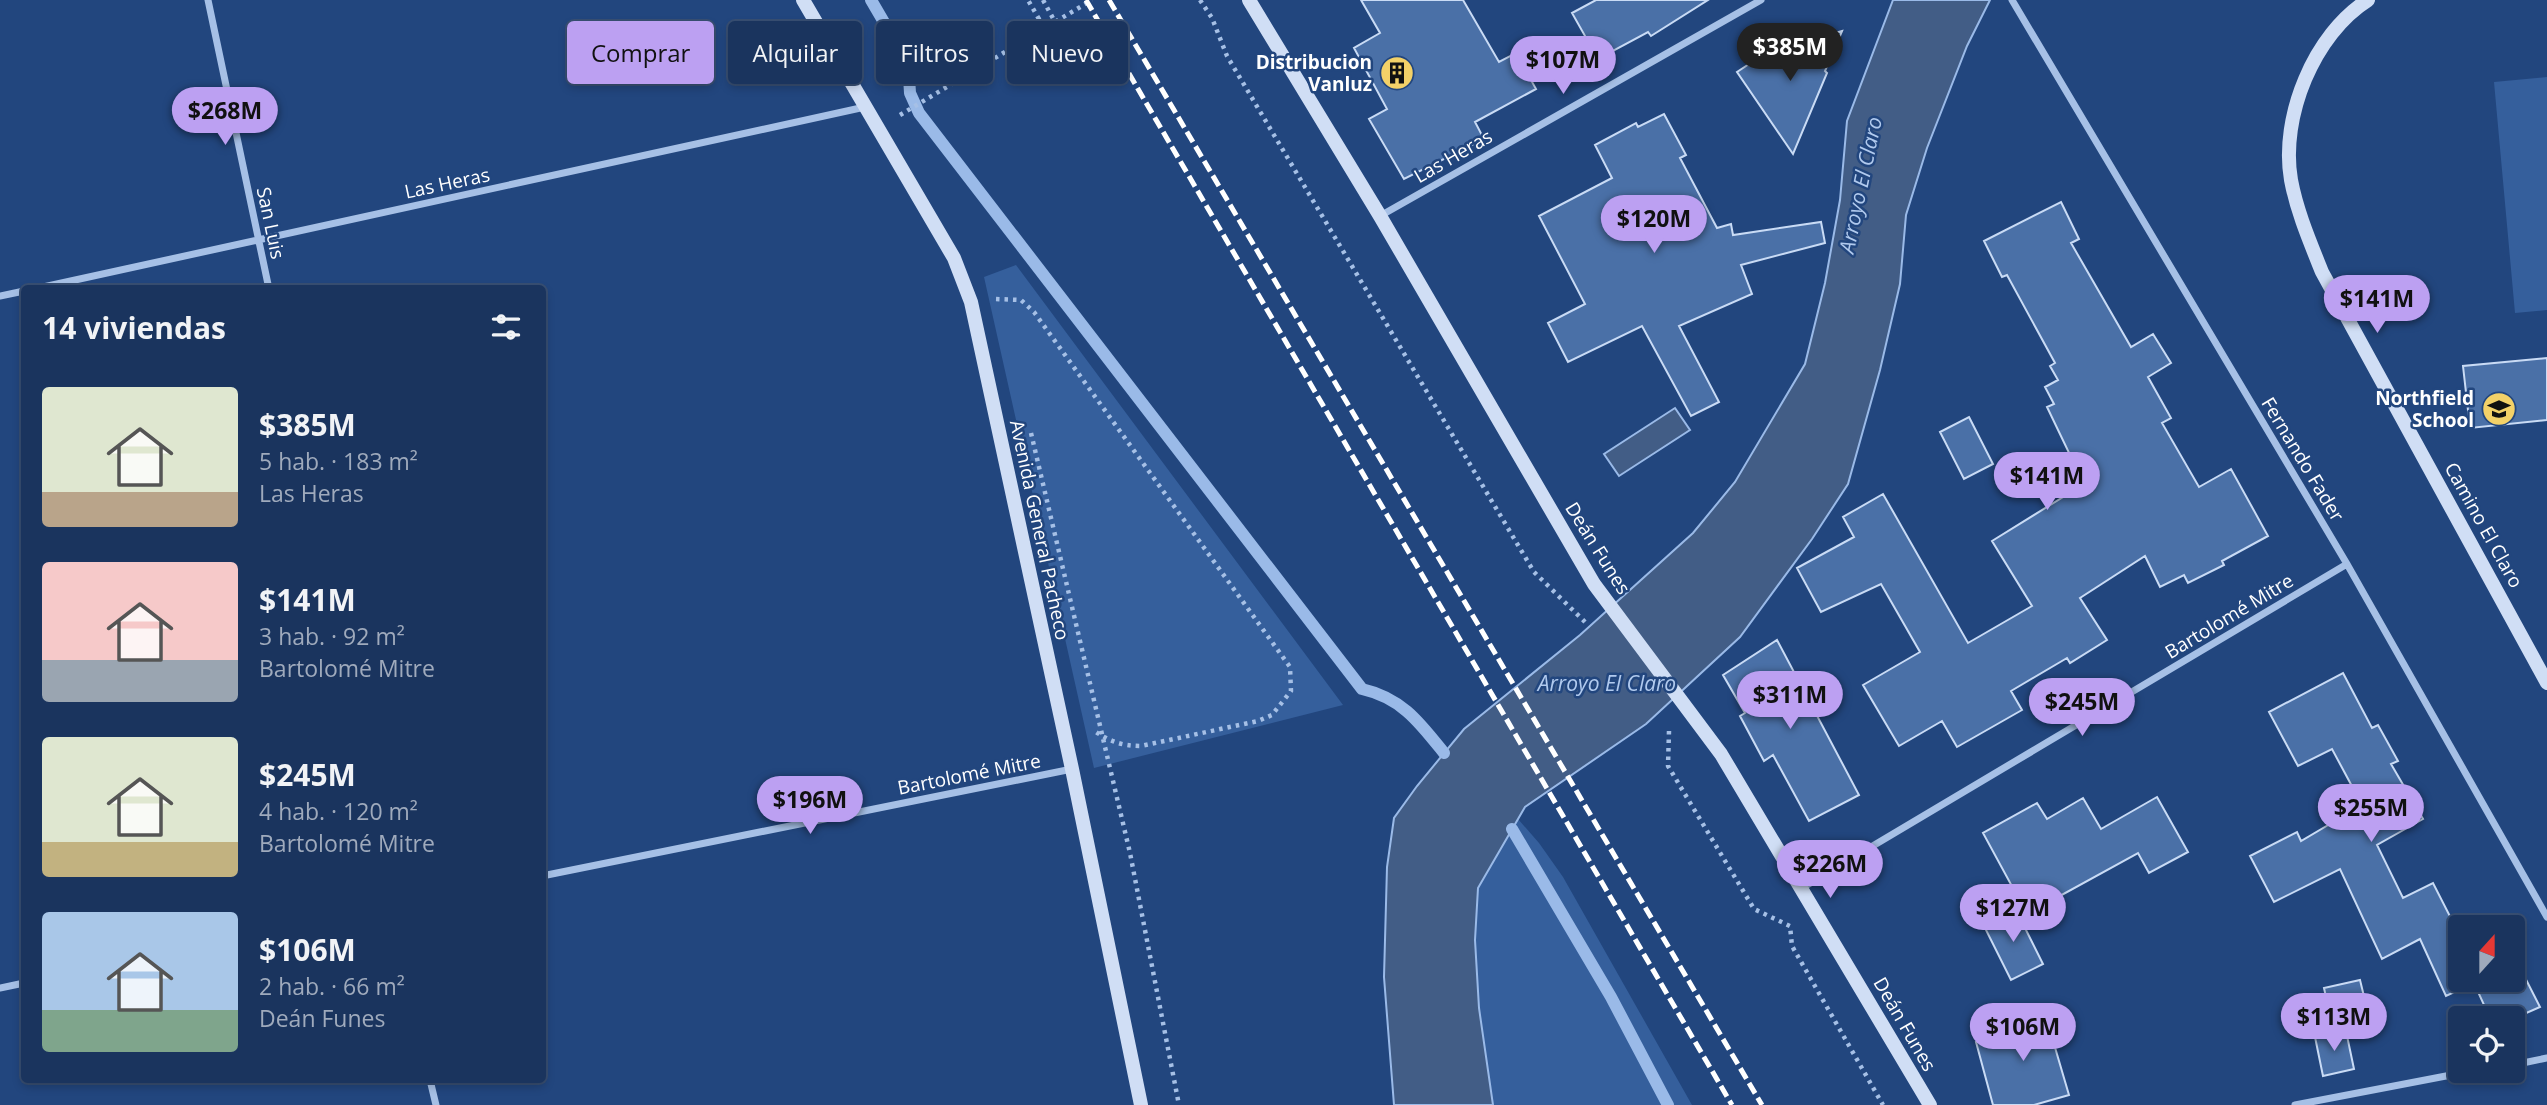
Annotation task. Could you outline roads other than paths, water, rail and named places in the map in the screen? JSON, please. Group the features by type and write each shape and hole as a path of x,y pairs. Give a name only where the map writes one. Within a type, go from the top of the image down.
{"street":[{"name":"San Luis","path":"208,0 268,285"},
{"name":"Avenida General Pacheco","path":"803,0 954,258 971,302 1057,698 1141,1105"},
{"name":"Deán Funes","path":"1249,0 1380,216 1594,584 1721,754 1930,1105"},
{"name":"Las Heras","path":"1380,216 1761,0"},
{"name":"Fernando Fader","path":"2012,0 2347,564 2547,917"},
{"name":"Camino El Claro","path":"2368,0 2357,7 2331,35 2306,76 2289,143 2291,177 2299,213 2322,272 2547,683"},
{"name":"Las Heras","path":"52,285 865,107"},
{"path":"0,296 21,292"},
{"name":"Bartolomé Mitre","path":"1802,888 2347,564"},
{"name":"Camino El Claro","path":"2534,657 2547,674"},
{"name":"Bartolomé Mitre","path":"546,875 1072,769"},
{"path":"0,988 21,983"},
{"path":"2525,1063 2547,1058"},
{"path":"2295,1105 2448,1076"},
{"path":"431,1083 436,1105"}],"water":[{"name":"Arroyo El Claro","path":"1893,0 1990,0 1967,46 1927,148 1906,215 1900,284 1880,370 1848,484 1812,539 1740,637 1646,724 1525,807 1478,888 1475,940 1479,1008 1493,1105 1394,1105 1384,977 1387,867 1394,818 1464,729 1580,635 1693,533 1735,482 1805,364 1825,283 1840,200 1847,121"},
{"path":"1675,408 1690,430 1619,476 1604,454"}],"waterway":[{"path":"871,0 902,53 909,77 910,93 919,113 1362,689 1399,705 1418,722 1444,753"},
{"path":"1512,829 1611,997 1668,1105"}],"railway":[{"path":"1086,0 1732,1105"},
{"path":"1109,0 1762,1105"}],"place":[{"name":"Distribucion Vanluz","path":"1397,73"},
{"name":"Northfield School","path":"2499,409"}]}
